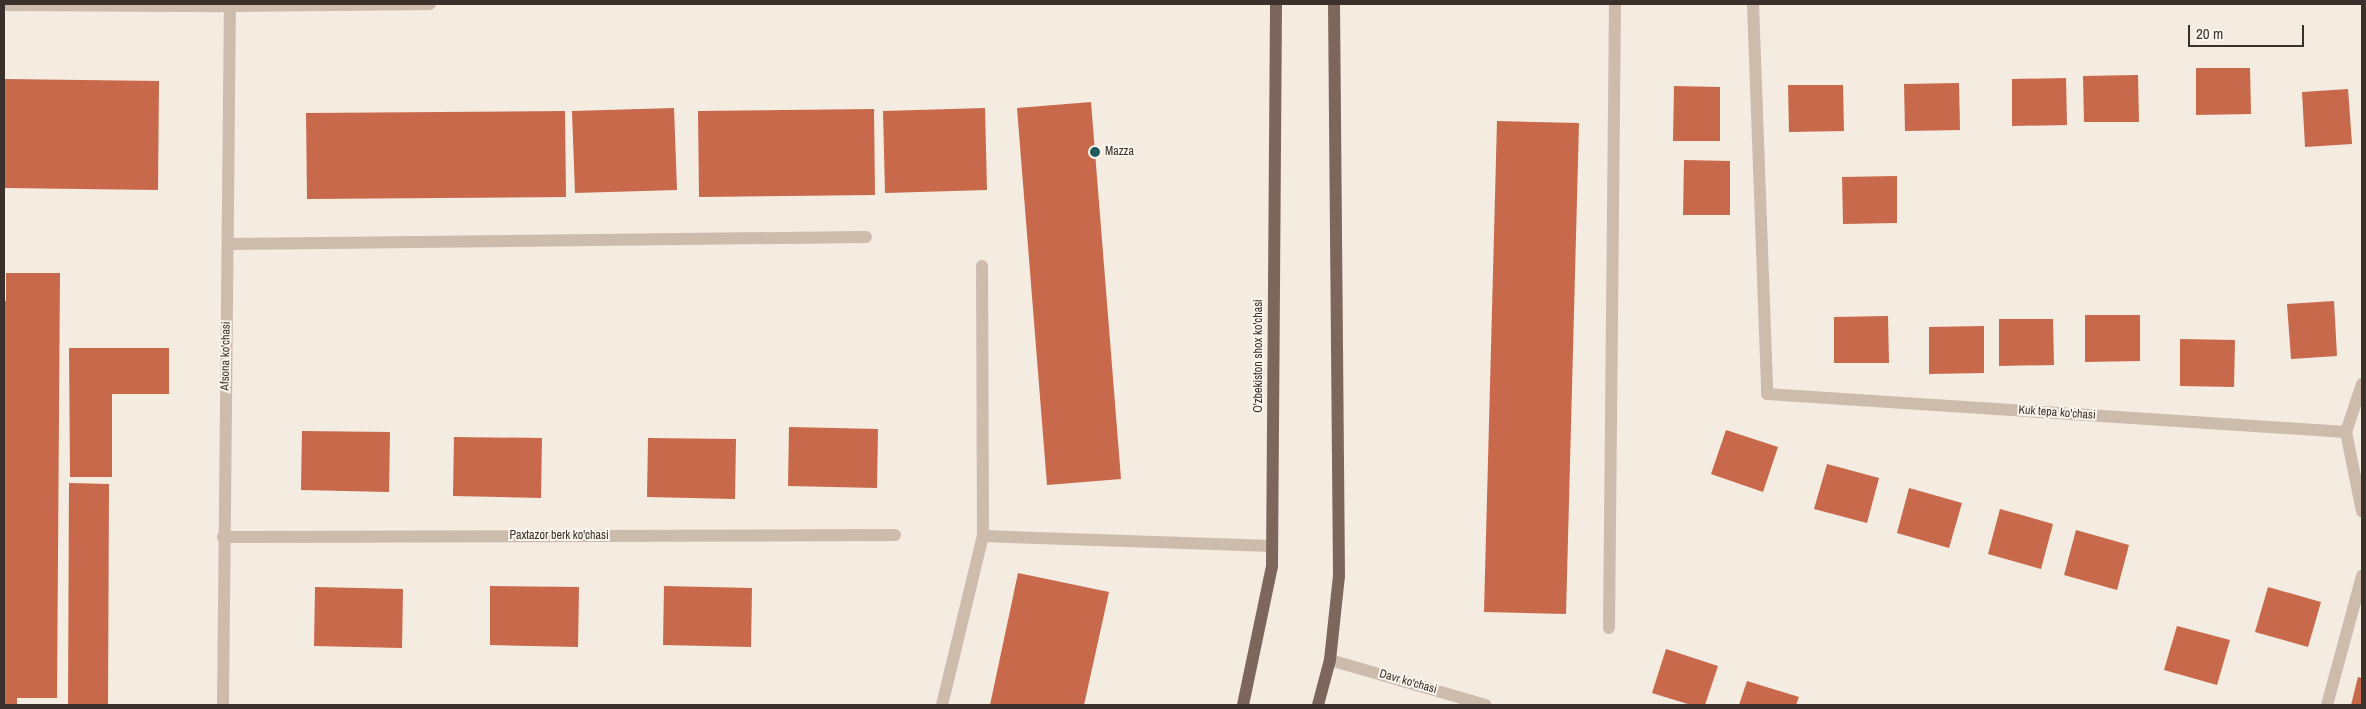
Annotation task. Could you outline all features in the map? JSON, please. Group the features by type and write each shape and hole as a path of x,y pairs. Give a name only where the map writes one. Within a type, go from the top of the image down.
{"main road":[{"name":"O'zbekiston shox ko'chasi","path":"1243,705 1272,566 1276,4"},
{"path":"1318,705 1330,660 1339,576 1334,4"}],"street":[{"path":"4,5 230,6 430,4"},
{"path":"1609,628 1615,4"},
{"name":"Kuk tepa ko'chasi","path":"1753,4 1767,394 2346,432"},
{"name":"Afsona ko'chasi","path":"223,705 223,537 230,6"},
{"path":"228,244 866,237"},
{"path":"942,705 984,536 982,266"},
{"path":"2362,384 2346,432 2362,511"},
{"name":"Paxtazor berk ko'chasi","path":"223,537 894,535"},
{"path":"984,536 1272,546"},
{"path":"2327,705 2362,576"},
{"name":"Davr ko'chasi","path":"1330,660 1486,705"}],"building":[{"path":"2196,68 2250,68 2251,114 2196,115"},
{"path":"2138,75 2139,122 2084,122 2083,76"},
{"path":"2066,78 2067,125 2012,126 2012,79"},
{"path":"4,79 159,81 158,190 4,188"},
{"path":"1959,83 1960,130 1905,131 1904,84"},
{"path":"1788,85 1843,85 1844,131 1789,132"},
{"path":"1674,86 1720,87 1720,141 1673,141"},
{"path":"2348,89 2352,144 2305,147 2302,92"},
{"path":"1091,102 1121,479 1047,485 1017,108"},
{"path":"674,108 677,190 575,193 572,111"},
{"path":"985,108 987,190 885,193 883,111"},
{"path":"874,109 875,195 699,197 698,111"},
{"path":"565,111 566,197 307,199 306,113"},
{"path":"1497,121 1579,123 1566,614 1484,612"},
{"path":"1684,160 1730,161 1730,215 1683,215"},
{"path":"1897,176 1897,223 1843,224 1842,177"},
{"path":"6,273 60,273 57,698 17,698 17,705 4,705 4,301 6,301"},
{"path":"2334,301 2337,356 2291,359 2287,304"},
{"path":"2085,315 2140,315 2140,361 2085,362"},
{"path":"1888,316 1889,363 1834,363 1834,317"},
{"path":"1999,319 2053,319 2054,365 1999,366"},
{"path":"1984,326 1984,373 1929,374 1929,327"},
{"path":"2180,339 2235,340 2234,387 2180,386"},
{"path":"69,348 169,348 169,394 112,394 112,477 70,477"},
{"path":"789,427 878,429 877,488 788,486"},
{"path":"1726,430 1778,447 1763,492 1711,474"},
{"path":"302,431 390,432 389,492 301,490"},
{"path":"454,437 542,438 541,498 453,496"},
{"path":"648,438 736,439 735,499 647,497"},
{"path":"1827,464 1879,478 1867,523 1814,509"},
{"path":"69,483 109,484 108,705 68,705"},
{"path":"1909,488 1962,503 1949,548 1897,533"},
{"path":"2000,509 2053,524 2041,569 1988,554"},
{"path":"2076,530 2129,545 2117,590 2064,575"},
{"path":"1018,573 1109,592 1084,705 990,705"},
{"path":"490,586 579,587 578,647 490,645"},
{"path":"664,586 752,588 751,647 663,645"},
{"path":"315,587 403,589 402,648 314,646"},
{"path":"2268,587 2321,602 2308,647 2255,632"},
{"path":"2177,626 2230,640 2217,685 2164,670"},
{"path":"1666,649 1718,666 1705,705 1691,705 1652,693"},
{"path":"2358,677 2362,678 2362,705 2351,705"},
{"path":"1747,681 1799,697 1796,705 1739,705"}],"place":[{"name":"Mazza","path":"1095,152"}]}
